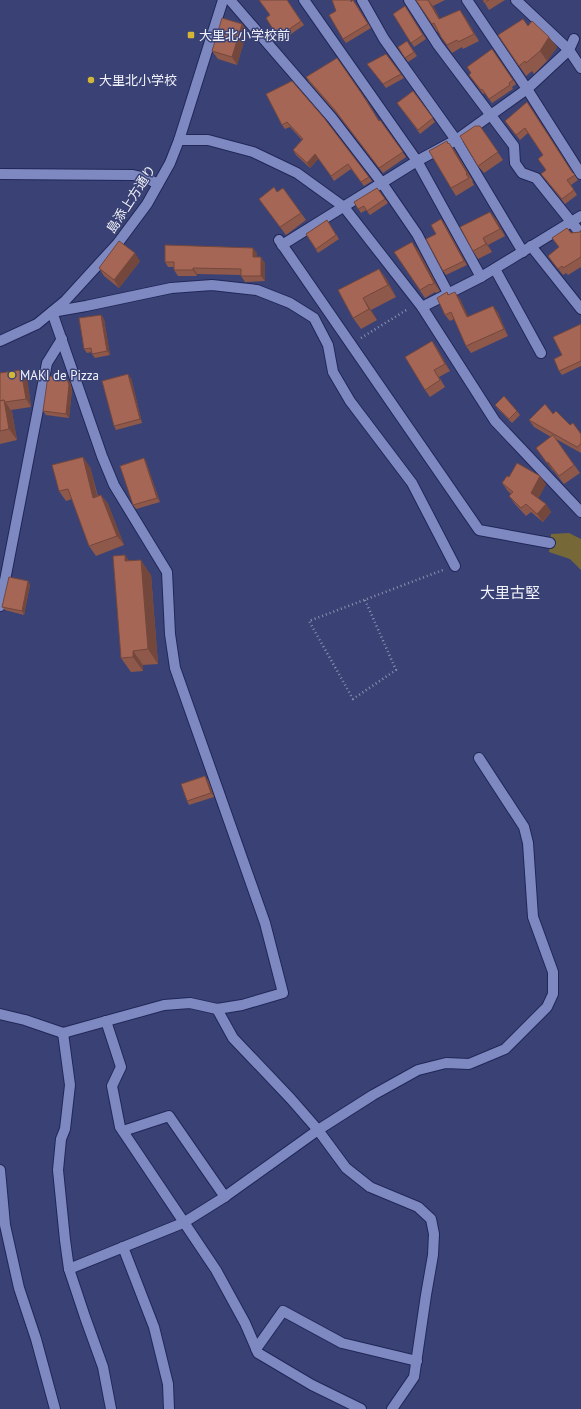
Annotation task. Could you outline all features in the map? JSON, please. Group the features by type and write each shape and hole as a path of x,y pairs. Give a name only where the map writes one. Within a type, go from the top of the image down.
{"street":[{"name":"島添上方通り","path":"0,341 37,324 66,301 118,243 147,204 170,163 179,140 223,0"},
{"path":"230,0 332,118 382,183 417,234 448,293"},
{"path":"304,0 417,161 481,277"},
{"path":"362,0 384,39 456,140 527,249 581,309"},
{"path":"409,0 438,46 514,146 515,163 522,173 536,178 581,234"},
{"path":"467,0 527,89 581,174"},
{"path":"516,0 569,50 581,68"},
{"path":"550,543 479,530 280,243 344,207 417,161 456,140 527,89 569,50 574,39"},
{"path":"179,140 208,140 253,152 297,173 344,207 420,305 495,421 581,512"},
{"path":"0,174 133,176 146,178 158,184"},
{"path":"420,305 481,277 581,216"},
{"path":"495,269 541,353"},
{"path":"0,1014 25,1020 63,1033 164,1005 190,1003 217,1009 242,1005 283,993 265,923 175,668 170,634 167,572 114,485 102,456 52,312 171,288 212,285 258,290 290,303 314,318 328,345 334,372 350,401 412,483 455,566"},
{"path":"319,328 336,323"},
{"path":"0,606 47,363 62,339"},
{"path":"69,1269 183,1223 225,1197 318,1130 418,1070 446,1063 469,1064 506,1050 547,1007 553,994 553,972 533,917 528,843 524,827 479,758"},
{"path":"217,1009 233,1038 291,1099 318,1130 346,1168 370,1187 418,1207 431,1220 434,1234 433,1255 414,1377 392,1409"},
{"path":"106,1021 121,1067 112,1086 120,1127 183,1223 216,1270 245,1322 258,1353 312,1385 361,1409"},
{"path":"63,1033 70,1085 58,1170 65,1240 69,1269 103,1367 111,1409"},
{"path":"123,1131 169,1116 225,1197"},
{"path":"0,1170 5,1225 19,1288 36,1339 55,1409"},
{"path":"123,1247 154,1327 168,1384 169,1409"},
{"path":"256,1349 283,1311 342,1343 417,1361"}],"path":[{"path":"351,344 420,305"},
{"path":"365,600 396,670 353,699 309,621 455,566"}],"shaded area":[{"path":"569,533 581,539 581,570 570,559 549,552 551,534"}],"building":[{"path":"259,0 287,0 301,21 278,37 266,18 270,15"},
{"path":"332,0 351,0 351,2 353,0 368,24 343,39 329,15 336,11"},
{"path":"416,0 428,0 439,19 460,10 474,34 458,42 457,40 447,45 434,23 432,24"},
{"path":"405,6 423,35 411,43 393,14"},
{"path":"222,18 242,24 232,57 212,51"},
{"path":"523,19 528,26 532,21 549,37 540,51 526,63 525,61 519,66 498,35"},
{"path":"407,41 414,52 405,58 398,47"},
{"path":"492,49 513,80 509,83 510,85 489,99 469,75 471,73 467,67"},
{"path":"386,54 401,74 383,84 367,64"},
{"path":"337,58 379,121 380,120 403,152 379,168 334,109 306,77"},
{"path":"292,81 324,118 369,177 361,182 348,164 331,176 315,154 307,163 293,150 303,139 287,122 282,125 266,94"},
{"path":"413,91 433,118 418,130 397,103"},
{"path":"527,102 575,175 567,180 574,190 562,199 541,174 546,170 538,159 543,155 525,128 516,135 505,121"},
{"path":"475,126 480,126 498,152 478,166 460,136"},
{"path":"447,141 469,178 451,188 429,151"},
{"path":"274,187 277,192 283,188 301,213 280,227 259,199"},
{"path":"377,188 385,199 367,211 364,206 358,209 354,202"},
{"path":"490,212 500,229 483,238 486,244 473,251 460,227"},
{"path":"441,219 464,261 443,271 426,239 436,234 431,225"},
{"path":"327,220 336,235 316,249 306,234"},
{"path":"567,228 571,233 580,232 581,230 581,257 563,268 562,266 558,269 548,256 559,247 552,238"},
{"path":"119,241 135,253 114,280 99,268"},
{"path":"412,242 434,283 420,290 394,252"},
{"path":"165,245 253,248 253,257 261,257 261,276 241,276 241,269 193,268 193,270 174,270 174,262 165,262"},
{"path":"379,269 388,285 363,298 369,309 353,318 338,290"},
{"path":"447,292 448,295 455,292 467,317 493,306 504,329 466,346 451,312 445,315 437,298"},
{"path":"101,315 107,351 92,354 91,348 84,349 79,318"},
{"path":"581,324 581,361 559,371 554,359 562,355 553,337"},
{"path":"432,341 445,364 434,370 440,380 425,390 405,357"},
{"path":"21,370 26,399 5,402 4,400 0,401 0,373"},
{"path":"128,374 140,419 114,426 102,381"},
{"path":"48,376 67,379 69,385 66,414 43,411"},
{"path":"504,396 517,411 509,419 495,405"},
{"path":"4,400 9,429 0,431 0,401"},
{"path":"545,404 553,414 556,411 570,425 573,423 581,434 581,444 577,447 529,420"},
{"path":"553,435 574,465 559,476 536,448"},
{"path":"83,457 93,498 101,495 117,536 89,546 68,489 59,491 52,465"},
{"path":"144,458 157,498 133,505 120,466"},
{"path":"517,463 540,476 531,493 546,504 537,514 526,504 521,508 509,496 513,492 502,483 507,476 509,477"},
{"path":"125,555 125,561 141,560 148,649 133,651 133,657 121,658 113,556"},
{"path":"9,577 28,581 22,611 2,607"},
{"path":"205,776 211,793 187,801 181,784"}],"place":[{"name":"大里北小学校前","path":"191,35"},
{"name":"大里北小学校","path":"91,80"},
{"name":"MAKI de Pizza","path":"12,375"}],"district":[{"name":"大里古堅","path":"510,592"}]}
